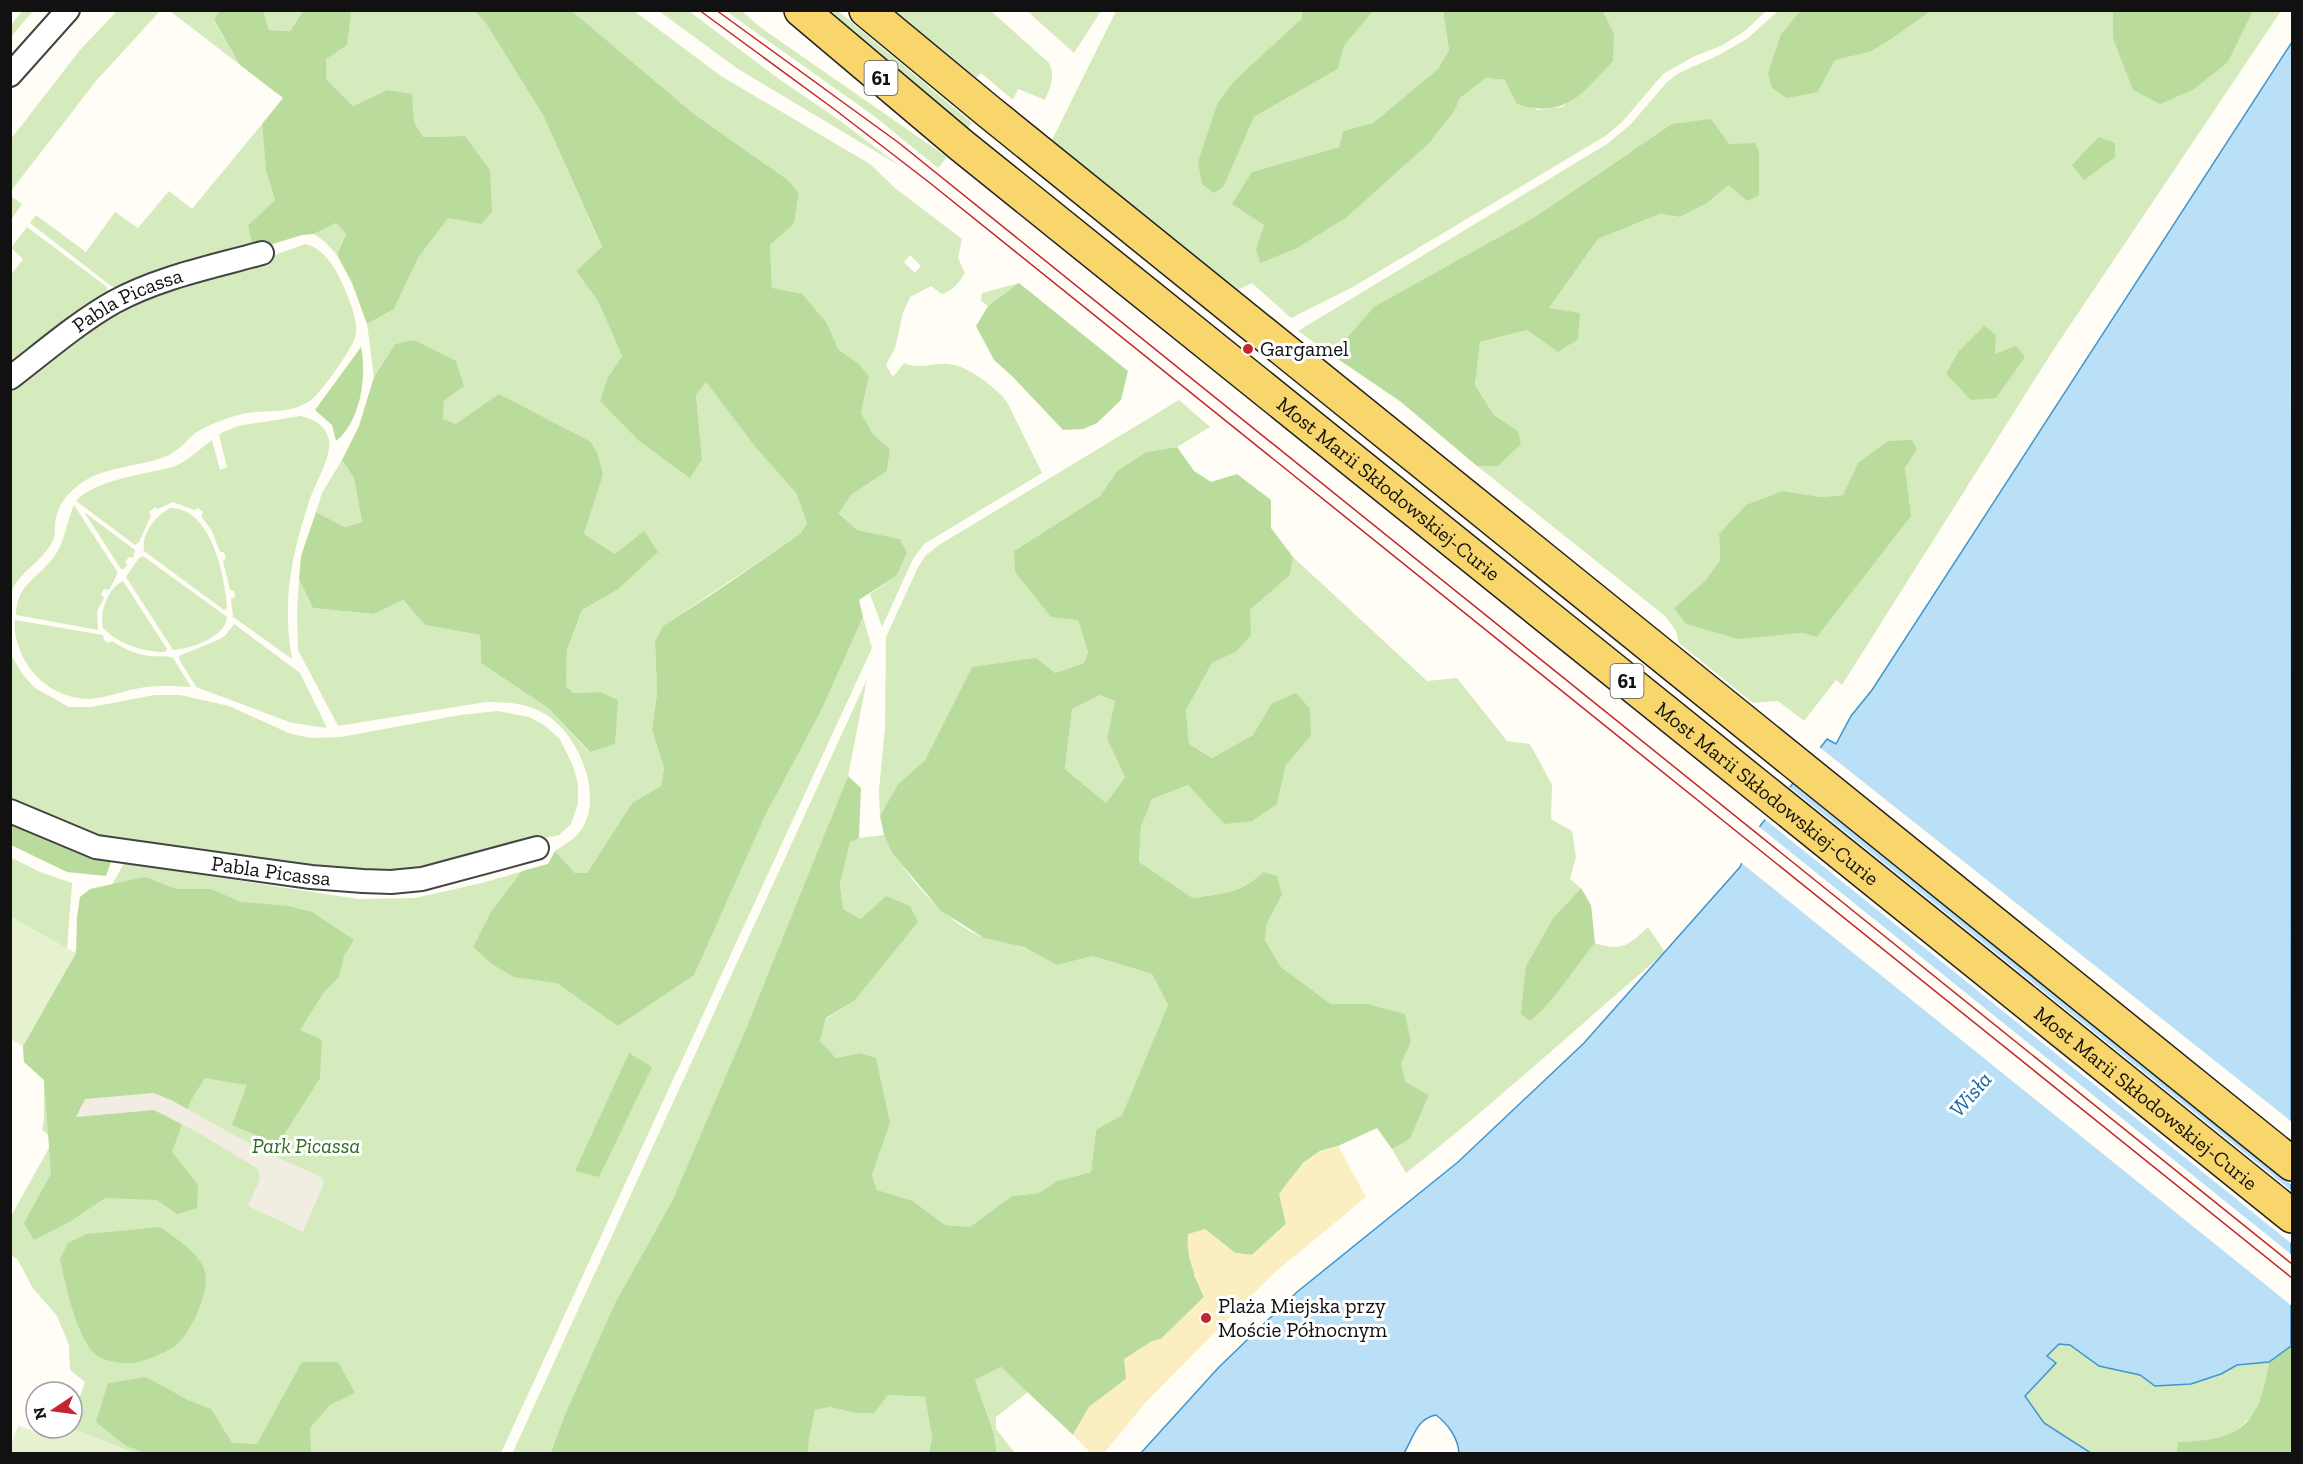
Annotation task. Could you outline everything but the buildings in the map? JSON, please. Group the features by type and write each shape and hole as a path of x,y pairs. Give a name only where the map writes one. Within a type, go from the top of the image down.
{"main road":[{"name":"Most Marii Skłodowskiej-Curie","path":"801,10 961,145 2292,1216"},
{"name":"Most Marii Skłodowskiej-Curie","path":"866,10 2292,1164"}],"street":[{"path":"10,75 68,10"},
{"name":"Pabla Picassa","path":"10,378 90,316 114,302 160,281 262,253"},
{"name":"Pabla Picassa","path":"10,811 96,847 310,877 363,881 391,882 422,879 537,848"}],"green space":[{"path":"23,10 33,11 11,37 11,25"},
{"path":"118,10 160,11 96,81 11,191 11,139 80,50"},
{"path":"2113,10 2113,38 2228,62 2253,11 2281,11 2052,352 1842,685 1836,680 1804,721 1778,701 1753,703 1679,643 1676,631 1665,616 1477,466 1498,466 1518,431 1494,415 1475,385 1480,342 1527,330 1549,308 1598,239 1660,214 1680,217 1707,203 1729,185 1759,152 1630,152 1533,218 1375,307 1332,355 1298,331 1607,144 1631,124 1667,82 1679,73 1721,54 1748,38 1778,11 1800,11 1781,34 1818,92 1835,60 1870,52 1931,11","holes":["1917,450 1905,468 1910,516 1817,637 1802,633 1773,635 1674,608 1705,581 1720,560 1719,534 1783,491 1822,497 1844,495 1858,463"]},
{"path":"2113,10 2253,11 2228,62 2194,89 2160,104 2133,90 2113,38"},
{"path":"170,11 219,11 214,21 240,65"},
{"path":"219,11 263,11 269,30 290,31 303,11 349,11 351,13 347,45 326,59 326,79 353,106 387,90 412,94 414,122 423,137 465,136 490,170 492,212 481,224 448,218 418,258 394,309 367,324 352,283 337,255 346,234 336,223 314,234 302,235 253,250 248,225 275,200 266,171 262,124 283,98 240,65 214,20"},
{"path":"263,11 303,11 290,31 269,30"},
{"path":"349,11 474,11 485,22 543,115 602,248 576,271 598,301 622,356 608,377 702,459 696,395 706,382 756,448 796,493 807,523 800,534 663,626 655,641 657,693 652,730 664,768 661,786 632,803 587,873 575,873 555,851 578,834 583,827 590,797 584,764 557,723 531,707 486,702 338,726 298,650 299,579 313,608 372,614 403,600 425,625 480,635 481,663 548,708 589,752 600,692 573,693 566,686 567,650 582,610 617,590 615,554 584,534 603,475 442,419 444,401 464,386 456,362 414,341 395,344 374,377 367,324 394,309 418,258 448,217 481,224 465,136 423,137 414,122 387,90 353,106 326,79 326,59 351,13"},
{"path":"474,11 572,11 694,114 788,180 799,193 794,224 770,245 772,288 802,294 826,322 838,349 859,364 869,376 861,413 873,434 890,449 887,471 851,495 839,513 857,530 900,539 907,553 896,576 859,600 863,617 821,711 764,818 694,975 618,1026 557,983 514,977 492,964 473,947 491,912 522,871 548,864 555,851 575,873 587,873 632,803 661,786 664,768 652,730 657,693 655,641 663,626 800,534 807,523 796,493 756,448 706,382 696,395 702,459 690,478 638,440 600,401 608,377 622,356 598,301 576,271 602,247 543,115 485,22"},
{"path":"572,11 634,11 721,76 870,164 895,188 962,239 958,258 965,273 955,286 942,294 931,286 910,297 903,313 895,348 886,365 893,377 904,363 916,366 948,364 968,370 983,380 1007,402 1042,473 924,544 913,559 882,627 870,594 896,576 900,539 857,530 839,512 851,495 887,471 890,449 873,434 861,413 869,376 859,364 838,349 825,322 772,288 770,245 794,224 799,193 788,180 694,114","holes":["910,255 921,266 915,273 904,262"]},
{"path":"659,11 689,11 900,166 738,69"},
{"path":"726,11 742,11 760,27 947,157 938,168 874,116"},
{"path":"827,11 838,11 972,123 968,128"},
{"path":"894,11 991,11 1049,63 1052,77 1045,100 1018,89 1013,100 981,73 976,78"},
{"path":"1027,11 1101,11 1074,53"},
{"path":"1116,11 1302,11 1302,18 1234,81 1218,102 1224,186 1254,117 1338,69 1344,46 1373,11 1443,11 1449,50 1438,69 1373,123 1343,131 1339,147 1252,172 1264,225 1256,248 1455,110 1460,98 1486,78 1505,80 1537,110 1562,107 1585,89 1614,33 1603,11 1766,11 1746,30 1723,45 1693,57 1663,74 1623,121 1607,135 1353,287 1291,318 1252,283 1236,291 1049,146"},
{"path":"1302,11 1373,11 1344,46 1338,69 1254,117 1224,186 1214,193 1202,184 1198,162 1218,102 1234,81 1302,18"},
{"path":"1443,11 1603,11 1614,33 1613,61 1582,93 1561,106 1549,108 1534,108 1517,104 1505,80 1486,78 1460,98 1455,110 1429,143 1347,217 1297,248 1260,263 1256,248 1264,225 1232,204 1252,172 1339,147 1343,131 1373,123 1438,69 1449,50"},
{"path":"1800,11 1931,11 1870,52 1835,60 1818,92 1787,98 1772,88 1768,73 1781,34"},
{"path":"1711,119 1729,144 1755,143 1759,152 1759,195 1747,201 1729,185 1707,203 1680,217 1660,214 1598,239 1549,308 1580,313 1578,339 1558,352 1527,330 1480,342 1475,385 1494,415 1518,431 1521,444 1498,466 1477,466 1401,402 1332,355 1374,307 1533,218 1672,124"},
{"path":"262,124 266,171 275,200 248,225 253,250 120,289 111,286 30,223 36,215 86,252 115,212 138,228 169,191 192,209"},
{"path":"2099,137 2115,143 2115,157 2084,180 2072,165"},
{"path":"11,196 22,204 11,220"},
{"path":"336,223 346,233 337,255 314,234"},
{"path":"27,227 107,287 107,295 11,368 11,275 23,259 11,248"},
{"path":"305,244 319,250 335,269 349,300 356,324 356,334 350,349 322,389 310,401 298,407 243,414 225,419 197,432 169,455 108,471 85,481 63,502 57,514 54,538 49,548 20,579 11,593 11,391 101,316 137,298 250,264"},
{"path":"1019,283 988,306 981,301 982,293"},
{"path":"1019,283 1128,371 1121,400 1097,423 1083,429 1063,430 994,360 976,326 988,306"},
{"path":"1984,326 1996,335 1995,354 2016,346 2025,357 1996,398 1971,400 1946,374 1958,352"},
{"path":"414,340 456,361 464,386 444,401 443,419 456,424 499,394 591,442 598,455 603,475 584,534 615,554 644,531 658,552 617,590 582,610 567,650 566,686 573,693 600,692 618,700 615,744 590,752 548,708 481,663 480,635 425,625 403,600 373,614 313,608 299,579 301,556 316,512 345,527 362,522 354,478 342,460 359,426 374,377 395,344"},
{"path":"361,347 363,371 360,397 351,422 336,441 332,425 315,410"},
{"path":"1179,400 1210,427 1177,447 1146,452 1117,471 1100,496 1014,551 1078,620 1088,652 1084,663 1055,673 1002,664 972,667 925,760 898,784 880,816 879,790 885,728 886,637 925,556 939,545"},
{"path":"300,416 315,421 323,427 328,436 329,448 328,456 309,502 293,561 288,598 292,659 233,617 231,599 235,597 234,591 230,590 223,561 226,558 224,552 220,552 212,531 201,516 203,512 198,508 194,510 173,502 158,509 155,507 149,512 151,516 139,542 135,545 76,501 84,494 107,483 173,467 185,461 212,440 220,470 227,467 219,435 221,433 238,426"},
{"path":"1912,440 1917,450 1905,468 1911,516 1817,637 1802,633 1738,639 1686,624 1674,608 1705,581 1720,560 1719,534 1746,505 1783,491 1822,497 1843,495 1858,463 1888,441"},
{"path":"1177,447 1194,471 1211,482 1237,474 1271,500 1271,528 1293,557 1290,575 1250,610 1251,635 1236,652 1212,663 1186,710 1189,744 1212,758 1253,735 1271,704 1296,693 1310,709 1311,736 1286,765 1277,804 1252,821 1224,824 1188,785 1152,799 1141,827 1139,862 1193,898 1239,889 1263,872 1277,876 1282,895 1267,923 1265,940 1281,967 1331,1004 1367,1004 1405,1014 1411,1042 1401,1064 1406,1082 1429,1095 1410,1139 1392,1149 1377,1128 1338,1146 1320,1151 1303,1163 1280,1194 1286,1224 1252,1255 1235,1253 1205,1229 1194,1275 1204,1297 1161,1339 1152,1341 1126,1379 1089,1407 1073,1435 1001,1367 975,1380 994,1434 997,1453 929,1453 932,1437 925,1397 888,1395 874,1413 856,1413 830,1407 815,1410 808,1453 550,1454 566,1412 615,1303 672,1201 747,1026 848,776 861,788 859,838 850,842 840,884 843,909 861,919 886,896 910,906 918,922 854,1001 826,1018 820,1041 836,1058 860,1053 876,1058 890,1123 872,1175 877,1190 913,1201 945,1225 970,1227 1012,1196 1039,1193 1057,1181 1091,1172 1096,1130 1122,1115 1168,1005 1152,974 1093,956 1057,965 1024,947 984,938 941,911 893,854 884,835 880,816 898,784 925,760 972,667 1036,658 1055,673 1084,663 1088,652 1078,620 1051,617 1015,572 1014,551 1100,496 1117,471 1146,452","holes":["1100,695 1115,701 1107,739 1125,777 1106,803 1065,769 1072,709"]},
{"path":"342,460 354,478 362,522 345,527 316,512 322,493"},
{"path":"74,505 118,573 109,590 104,589 101,594 104,598 97,611 98,630 16,615 17,604 24,588 50,562 59,549"},
{"path":"170,508 184,511 196,519 206,531 219,562 223,579 227,608 224,610 144,551 147,532"},
{"path":"84,512 135,550 133,558 129,557 125,562 127,565 124,569 121,569"},
{"path":"143,556 227,617 221,630 206,641 173,650 126,577 139,558"},
{"path":"1293,557 1427,681 1457,678 1507,741 1530,744 1552,785 1551,819 1572,831 1576,857 1570,879 1581,888 1554,917 1574,967 1595,943 1619,947 1636,938 1648,927 1665,952 1504,1092 1406,1173 1392,1149 1410,1139 1429,1095 1406,1082 1401,1064 1411,1042 1367,1004 1331,1004 1281,967 1265,940 1267,923 1282,895 1263,872 1239,889 1193,898 1139,862 1141,827 1152,799 1188,785 1224,824 1277,804 1286,765 1311,736 1271,704 1253,735 1212,758 1189,744 1186,710 1212,663 1236,652 1250,610 1290,575"},
{"path":"123,581 167,649 165,652 132,646 109,634 103,628 102,615 106,601 113,589"},
{"name":"Park Picassa","path":"863,617 872,648 501,1453 134,1453 84,1433 85,1382 70,1370 69,1345 57,1316 32,1287 18,1260 11,1255 11,1216 54,1139 42,1130 44,1080 24,1062 23,1046 124,863 358,899 415,898 482,883 548,864 618,1026 764,818 821,711"},
{"path":"15,620 103,635 104,640 109,643 112,641 139,654 173,658 191,687 146,687 89,699 62,693 46,684 32,672 17,643"},
{"path":"234,624 300,673 327,728 292,723 196,687 179,656 225,636"},
{"path":"10,653 23,675 35,688 69,707 92,707 154,695 180,695 229,706 291,734 311,738 341,737 460,715 498,711 529,717 544,725 560,739 573,766 578,784 578,804 571,824 559,835 481,853 429,869 379,875 86,835 11,801"},
{"path":"867,679 848,776 747,1026 672,1201 615,1303 550,1453 512,1454"},
{"path":"1100,695 1116,701 1107,739 1125,777 1106,803 1065,769 1072,709"},
{"path":"10,817 113,856 106,876 67,872 11,845"},
{"path":"884,835 902,865 926,895 940,909 970,931 985,938 1025,948 1057,965 1093,956 1152,974 1168,1005 1122,1115 1096,1131 1091,1172 1057,1181 1039,1193 1012,1196 971,1227 945,1225 913,1201 877,1191 872,1175 890,1123 860,1053 836,1058 820,1041 826,1019 854,1001 880,967 861,919 843,909 840,884 850,841"},
{"path":"10,857 40,872 72,883 67,949 11,917"},
{"path":"145,877 176,889 211,889 241,902 288,906 312,912 354,940 344,956 339,977 324,992 300,1030 322,1040 320,1078 278,1144 232,1125 247,1085 205,1078 191,1100 172,1152 198,1185 197,1208 177,1214 157,1200 105,1198 71,1221 34,1240 24,1223 51,1174 44,1080 24,1062 23,1046 76,953 80,897 90,889"},
{"path":"1581,888 1591,905 1595,943 1556,994 1530,1021 1521,1014 1526,966 1554,917"},
{"path":"11,917 76,953 23,1046 11,1039"},
{"path":"629,1053 652,1067 599,1177 575,1171"},
{"path":"160,1227 186,1246 202,1265 206,1280 198,1312 181,1340 167,1351 133,1363 116,1362 99,1357 91,1350 80,1330 71,1306 60,1259 68,1243 87,1234"},
{"path":"2059,1343 2070,1345 2099,1366 2140,1375 2155,1386 2221,1374 2237,1365 2269,1362 2265,1388 2253,1415 2232,1435 2208,1442 2178,1442 2176,1453 2091,1453 2044,1423 2025,1396 2055,1364 2047,1356"},
{"path":"2291,1346 2292,1453 2176,1454 2178,1442 2217,1438 2232,1433 2243,1425 2252,1415 2259,1401 2269,1362"},
{"path":"302,1362 338,1362 355,1393 330,1405 310,1428 311,1453 145,1453 126,1446 96,1422 108,1383 146,1377 190,1401 211,1409 232,1443 257,1444"},
{"path":"1001,1367 1028,1392 996,1417 996,1429 1015,1453 997,1453 994,1434 975,1380"},
{"path":"888,1395 925,1397 932,1437 929,1453 808,1454 815,1410 830,1407 856,1413"},
{"path":"18,1425 24,1427 24,1440 84,1440 84,1433 134,1453 11,1453 11,1445"}],"sand":[{"name":"Plaża Miejska przy Moście Północnym","path":"1338,1146 1366,1197 1273,1274 1146,1402 1104,1453 1091,1453 1073,1435 1089,1407 1126,1379 1124,1359 1152,1341 1161,1339 1204,1297 1190,1258 1188,1234 1205,1229 1235,1253 1252,1255 1286,1224 1279,1194 1292,1177 1304,1163 1318,1153"}],"shaded area":[{"path":"153,1093 171,1100 261,1150 321,1177 324,1183 303,1232 248,1206 260,1179 258,1169 199,1133 154,1110 76,1117 85,1099"}],"water":[{"name":"Wisła","path":"2292,42 2291,1346 2269,1362 2237,1365 2221,1374 2191,1384 2155,1386 2140,1375 2099,1366 2070,1345 2059,1344 2047,1356 2056,1363 2025,1396 2044,1423 2091,1453 1459,1453 1452,1432 1436,1415 1424,1420 1404,1453 1140,1454 1219,1367 1297,1292 1458,1162 1584,1043 1740,867 1754,834 1827,739 1836,744 1851,716 1872,690"}],"pier":[{"path":"1818,746 2292,1122 2292,1185 1790,781"},
{"path":"1787,785 2292,1191 2292,1244 1762,817"},
{"path":"1757,825 2292,1255 2292,1306 1739,861 1751,832"}],"tram line":[{"path":"699,10 930,183 2292,1278"},
{"path":"716,10 899,143 2292,1264"}],"place":[{"name":"Gargamel","path":"1248,349"},
{"name":"Plaża Miejska przy Moście Północnym","path":"1206,1318"}]}
